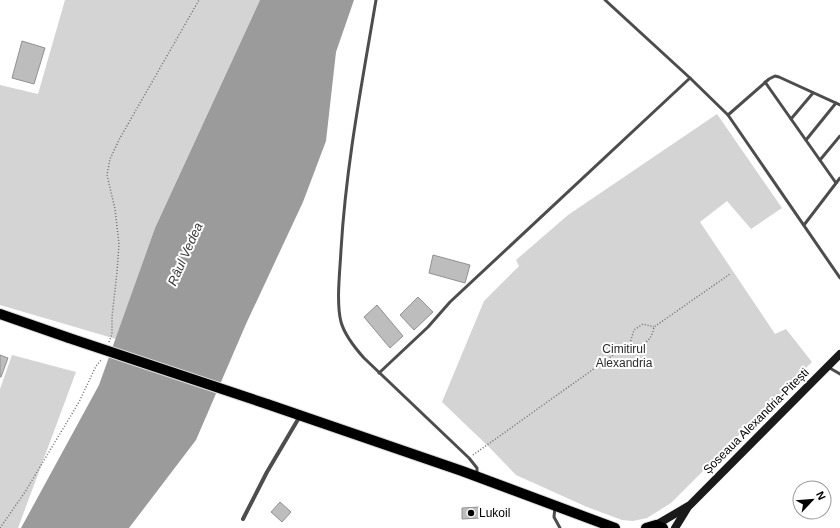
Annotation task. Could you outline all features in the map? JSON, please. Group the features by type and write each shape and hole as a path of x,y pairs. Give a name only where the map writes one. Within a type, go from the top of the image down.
{"main road":[{"path":"0,314 267,404 476,477 613,527 623,528"},
{"name":"Șoseaua Alexandria-Pitești","path":"655,527 690,505 840,354"},
{"name":"Șoseaua Alexandria-Pitești","path":"676,528 690,505"}],"street":[{"path":"243,518 267,472 300,416"}],"lane":[{"path":"376,0 350,155 344,205 340,279 340,309 342,323 351,343 364,358 470,458 477,468 478,473 476,477"},
{"path":"605,0 728,115 840,278"},
{"path":"728,115 765,82 775,76 840,105"},
{"path":"379,372 428,327 450,302 690,78"},
{"path":"765,82 836,183"},
{"path":"791,119 813,93"},
{"path":"806,140 836,103"},
{"path":"820,160 840,136"},
{"path":"804,225 840,178"},
{"path":"827,367 840,374"},
{"path":"555,506 554,517 560,528"}],"path":[{"path":"107,349 112,334 112,318 119,244 115,209 107,175 110,159 120,138 198,0"},
{"path":"630,343 640,346 649,340 654,327 730,274"},
{"path":"470,458 630,343 634,330 643,324 654,327"},
{"path":"0,528 25,492 79,402 96,366 104,356"}],"green space":[{"path":"65,0 260,0 155,228 116,339 0,305 0,85 38,94"},
{"name":"Cimitirul Alexandria","path":"717,114 782,208 751,229 727,201 700,222 775,334 786,329 812,362 671,503 647,518 633,521 622,520 587,507 516,475 442,402 484,301 519,266 516,260 568,215"},
{"path":"12,355 76,372 18,528 0,528 0,389"}],"water":[{"name":"Râul Vedea","path":"260,0 354,0 336,52 326,141 303,202 246,324 196,440 129,528 21,528 99,385 155,228"}],"building":[{"path":"22,41 45,48 34,84 12,78"},
{"path":"433,255 470,265 465,283 429,273"},
{"path":"418,297 433,312 414,330 400,315"},
{"path":"377,305 403,336 390,348 364,317"},
{"path":"0,355 8,358 1,377 0,377"},
{"path":"280,502 291,512 282,522 271,512"},
{"name":"Lukoil","path":"480,507 480,518 462,519 462,508"}],"place":[{"name":"Lukoil","path":"471,513"}]}
